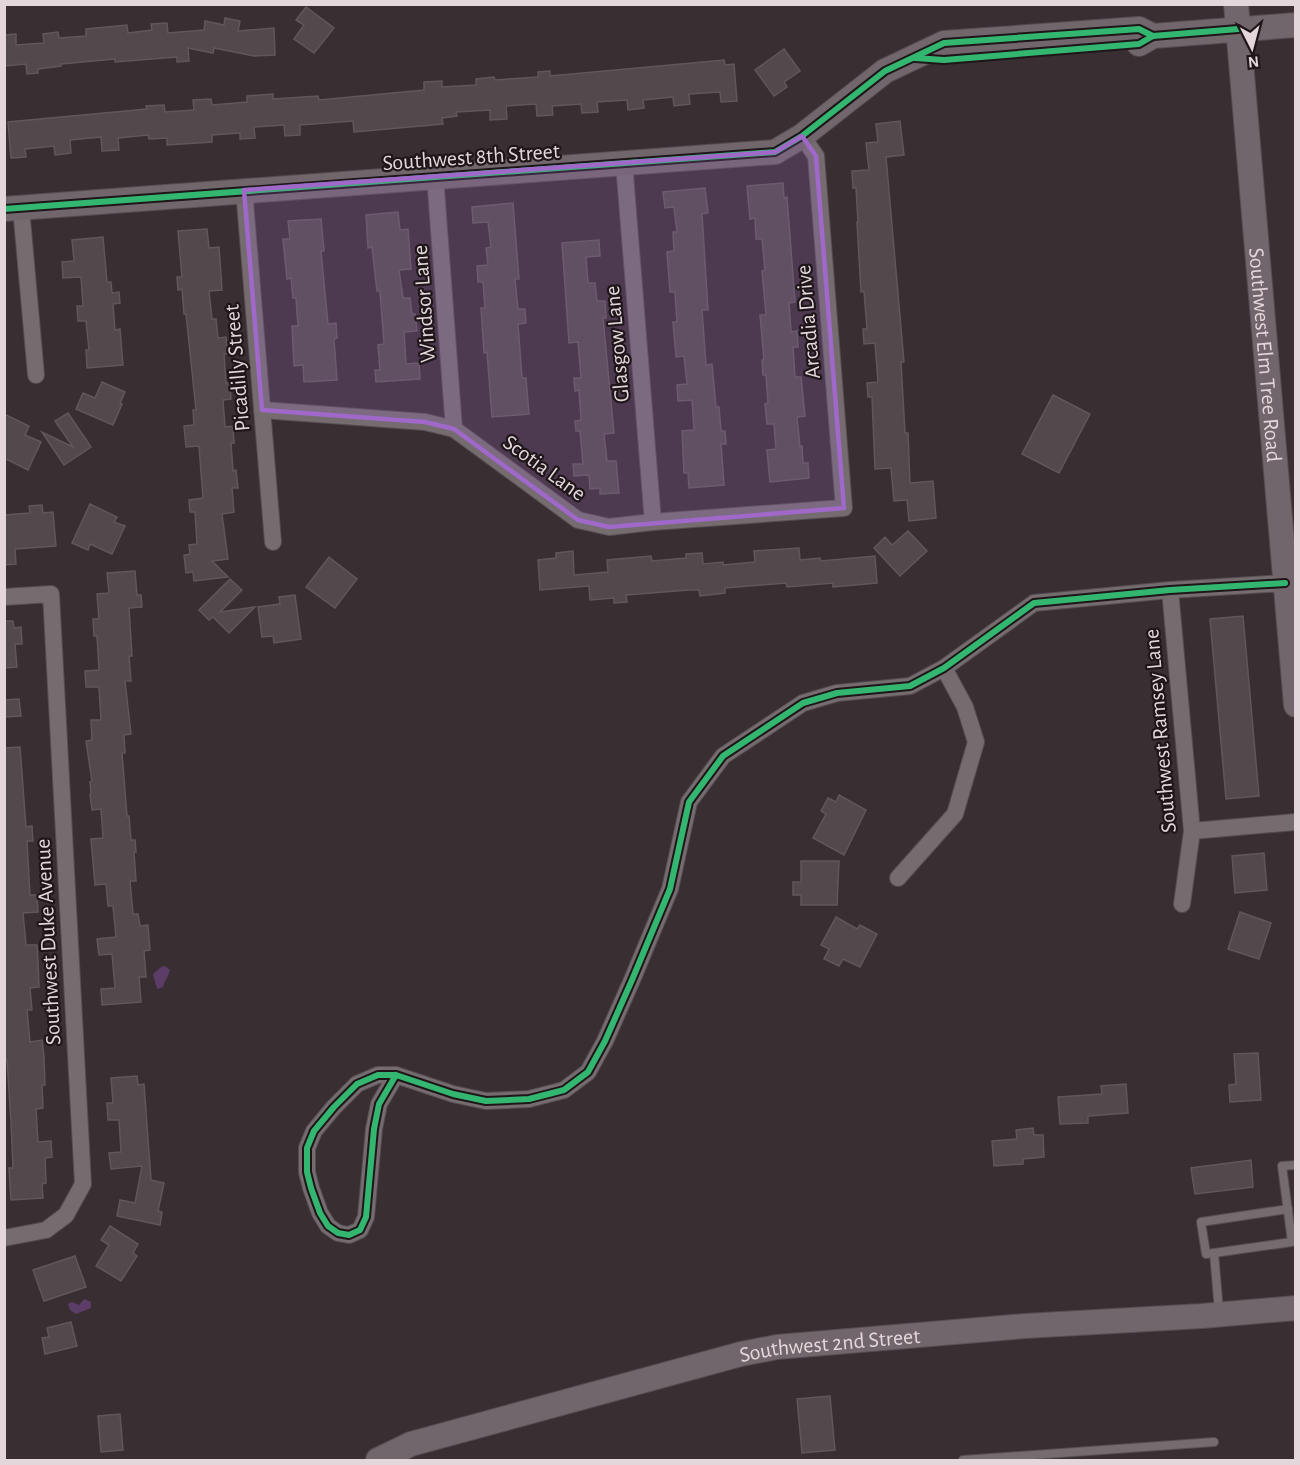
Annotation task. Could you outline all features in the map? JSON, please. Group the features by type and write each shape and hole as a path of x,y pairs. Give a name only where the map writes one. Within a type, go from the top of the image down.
{"street":[{"name":"Southwest Elm Tree Road","path":"1236,4 1296,705"},
{"name":"Southwest 8th Street","path":"13,209 775,152 802,136 885,71 912,58 944,60 1139,44 1153,36 1296,25"},
{"name":"Arcadia Drive","path":"802,136 816,156 844,508"},
{"name":"Glasgow Lane","path":"624,163 653,522"},
{"name":"Windsor Lane","path":"435,176 454,429"},
{"name":"Picadilly Street","path":"244,190 273,542"},
{"path":"13,209 36,375"},
{"name":"Scotia Lane","path":"262,410 425,422 454,429 578,520 609,527 844,508"},
{"path":"396,1076 379,1104 374,1129 366,1217 360,1230 349,1235 338,1233 328,1226 310,1188 307,1148 314,1131 357,1084 378,1076 396,1076 453,1094 486,1101 529,1098 564,1090 588,1072 605,1041 632,980 669,889 689,802 723,756 803,703 837,693 910,686 944,668 1034,603 1170,590 1285,583"},
{"name":"Southwest Ramsey Lane","path":"1170,590 1192,831 1182,904"},
{"name":"Southwest Duke Avenue","path":"4,597 51,594 83,1184 66,1215 46,1230 4,1238"},
{"path":"898,878 955,814 976,742 965,707 944,668"},
{"path":"1192,831 1296,822"},
{"name":"Southwest 2nd Street","path":"378,1461 411,1444 488,1422 741,1354 777,1347 1025,1326 1219,1315 1296,1308"}],"lane":[{"path":"1288,1209 1201,1222 1206,1254 1292,1242 1288,1209 1282,1166 1296,1165"},
{"path":"1214,1252 1219,1315"},
{"path":"963,1461 1214,1442"}],"highlighted area":[{"path":"802,136 816,156 844,508 609,527 578,520 454,429 425,422 262,410 244,190 775,152"}],"shaded area":[{"path":"165,966 170,970 163,987 157,989 153,974"},
{"path":"84,1299 91,1302 91,1308 76,1314 70,1310 68,1304 72,1302 79,1305"}],"building":[{"path":"306,7 334,28 314,53 294,39 304,25 296,20"},
{"path":"225,18 240,21 238,31 274,28 275,55 254,56 214,48 213,53 188,48 189,61 177,62 177,57 115,62 115,59 61,64 61,66 38,69 38,73 27,74 26,64 4,66 4,35 16,34 16,45 44,43 43,34 58,32 59,38 86,36 86,29 127,25 128,33 152,30 151,24 167,23 168,33 204,30 205,21 224,25"},
{"path":"784,49 800,71 784,82 787,87 774,96 755,70"},
{"path":"724,60 725,65 734,64 737,101 721,102 720,92 689,94 690,104 674,106 673,97 643,100 644,108 628,110 627,100 597,102 598,112 582,113 581,104 552,106 553,115 537,116 536,104 506,106 507,119 490,120 490,110 456,112 457,116 442,118 443,124 354,132 353,121 300,125 300,135 285,136 284,125 254,127 255,138 240,139 240,133 212,135 212,142 167,145 167,138 149,139 148,135 118,138 119,150 102,151 101,137 70,140 71,153 55,155 54,146 25,149 26,157 11,158 8,122 147,109 146,106 164,105 165,112 194,110 193,100 211,99 212,105 247,102 247,96 273,94 273,99 318,96 319,100 424,90 424,82 442,81 442,87 476,85 476,79 538,77 538,72 550,71 550,76"},
{"path":"900,121 904,155 886,157 904,362 901,362 905,433 908,433 910,483 933,481 936,518 909,521 907,500 894,501 891,468 875,469 872,397 868,397 867,383 878,382 875,343 864,344 863,329 867,329 864,291 861,292 856,188 853,188 852,171 869,170 866,143 878,142 876,124"},
{"path":"783,183 784,198 787,197 795,302 789,303 791,332 797,331 798,347 793,347 795,377 801,377 805,416 797,417 803,463 808,463 809,478 770,482 767,450 776,449 774,424 767,424 766,375 763,375 762,360 764,360 760,315 766,315 762,271 765,270 762,239 756,239 755,218 750,219 747,186"},
{"path":"705,188 708,213 702,214 708,310 702,310 706,365 712,364 716,407 719,407 721,431 725,431 726,444 721,444 724,485 689,488 688,473 684,473 682,431 694,430 692,400 678,401 677,385 687,384 684,356 676,357 673,322 677,322 675,292 670,292 667,252 674,251 673,232 677,232 674,207 665,208 663,192"},
{"path":"513,203 519,279 515,279 518,309 525,309 526,323 518,324 522,378 526,378 529,414 492,417 481,308 485,308 483,282 478,282 477,266 488,265 486,248 491,247 488,222 473,223 472,207"},
{"path":"398,212 400,230 408,229 411,269 399,270 403,298 410,298 417,331 404,332 406,364 419,363 420,379 376,382 375,370 380,370 378,345 384,344 380,291 377,291 372,247 368,248 366,215"},
{"path":"321,219 324,251 321,251 328,324 336,323 337,338 334,339 337,380 304,382 303,365 294,366 292,326 298,326 296,298 293,298 291,278 287,279 283,239 290,239 288,221"},
{"path":"207,229 209,248 219,247 222,290 209,291 212,319 216,319 218,338 226,337 228,354 224,354 226,383 230,383 231,399 223,400 225,427 233,426 234,443 231,443 233,471 236,470 238,488 232,488 234,512 222,514 228,559 212,561 228,577 194,581 193,572 186,573 184,555 190,554 189,545 197,544 195,512 190,512 189,500 203,498 199,446 186,447 184,426 194,425 193,410 196,410 186,314 184,314 182,289 178,290 177,277 182,277 178,231"},
{"path":"103,237 107,282 111,282 112,293 119,292 120,303 113,304 115,330 120,329 123,365 87,368 86,350 89,350 86,321 78,321 77,306 83,306 81,277 63,278 62,262 74,261 72,240"},
{"path":"599,240 600,256 586,257 588,283 595,283 597,301 605,301 606,318 603,318 614,433 604,434 607,461 616,461 619,493 600,494 600,488 590,489 589,475 574,476 573,464 583,464 580,431 576,431 575,421 581,420 579,390 575,391 574,378 581,378 578,342 569,343 562,243"},
{"path":"102,382 125,392 113,425 76,409 83,393 95,398"},
{"path":"1053,395 1090,414 1059,473 1022,454"},
{"path":"68,413 91,447 64,465 42,432 73,447 55,421"},
{"path":"4,414 29,426 25,435 41,442 28,470 4,458"},
{"path":"90,504 117,517 114,522 125,526 112,554 90,544 88,550 72,543"},
{"path":"42,505 43,513 53,512 56,546 15,549 16,564 4,565 4,515 30,513 29,506"},
{"path":"908,531 927,551 900,576 874,548 885,537 892,545"},
{"path":"799,548 800,560 820,558 821,561 875,556 877,583 833,587 833,583 787,587 786,583 725,588 725,593 700,596 699,590 689,590 626,595 627,602 614,603 614,598 590,600 589,586 540,590 538,560 556,558 556,553 573,551 574,575 608,572 607,560 651,556 652,561 686,558 686,554 702,553 703,564 723,562 723,565 755,562 754,551"},
{"path":"329,557 357,579 335,608 306,587"},
{"path":"135,571 137,595 141,595 142,607 129,608 131,681 125,681 131,734 124,735 125,753 122,753 127,816 129,816 131,840 135,840 136,852 134,852 136,881 130,881 133,914 138,914 140,926 148,925 150,950 144,951 146,977 139,977 141,1002 102,1005 101,989 115,988 112,954 99,955 97,939 116,937 113,906 108,906 106,884 95,885 91,839 103,838 101,809 92,810 90,782 92,781 86,741 92,740 91,720 101,720 99,687 86,687 85,671 99,670 97,636 94,636 93,619 99,619 97,594 109,593 107,573"},
{"path":"230,579 242,590 220,612 255,607 229,633 213,617 209,620 199,610"},
{"path":"295,595 301,639 274,643 273,636 262,637 258,607 280,604 279,597"},
{"path":"1243,616 1259,796 1226,799 1210,619"},
{"path":"4,621 13,621 14,628 21,627 22,644 15,644 17,667 4,668"},
{"path":"19,699 21,716 4,717 4,700"},
{"path":"20,747 26,827 32,826 33,841 27,841 30,895 37,895 38,912 23,913 26,945 37,945 38,961 39,987 30,988 32,1010 27,1010 30,1042 42,1040 44,1057 43,1108 36,1109 38,1142 51,1141 52,1157 45,1158 46,1183 42,1184 43,1198 11,1200 9,1168 13,1168 11,1122 7,1060 4,1060 4,748"},
{"path":"839,795 866,810 844,855 813,838 826,814 821,811 828,798 836,802"},
{"path":"1264,853 1267,890 1235,893 1232,856"},
{"path":"801,861 839,861 837,905 801,905 801,895 793,895 793,882 801,882"},
{"path":"1240,912 1271,923 1259,959 1228,949"},
{"path":"836,917 857,929 860,925 877,934 860,967 843,959 839,966 824,959 829,949 821,945"},
{"path":"1258,1053 1261,1100 1230,1102 1229,1085 1236,1084 1234,1054"},
{"path":"137,1076 138,1085 144,1084 151,1180 164,1183 158,1211 162,1212 160,1225 117,1216 120,1200 135,1203 142,1166 111,1169 109,1153 121,1152 119,1120 108,1120 107,1103 113,1103 111,1078"},
{"path":"1126,1084 1128,1113 1088,1116 1088,1123 1060,1124 1058,1097 1102,1094 1101,1086"},
{"path":"1033,1128 1034,1135 1043,1135 1044,1157 1023,1159 1023,1164 994,1166 992,1141 1017,1139 1016,1130"},
{"path":"1251,1160 1253,1187 1195,1194 1191,1168"},
{"path":"110,1226 138,1244 133,1253 137,1256 121,1281 96,1266 109,1245 101,1240"},
{"path":"75,1256 86,1287 44,1301 33,1270"},
{"path":"71,1322 77,1346 45,1354 42,1338 49,1337 47,1328"},
{"path":"830,1396 835,1450 802,1453 797,1399"},
{"path":"120,1414 123,1450 101,1452 98,1416"}],"cycle path":[{"path":"4,209 775,152 802,136 885,71 944,43 1139,29 1153,36"},
{"path":"915,58 944,60 1139,44 1153,36 1238,29"},
{"path":"396,1075 379,1104 374,1129 366,1217 360,1230 349,1235 338,1233 328,1226 320,1213 307,1172 307,1148 314,1131 357,1084 378,1075 396,1075 453,1094 486,1101 529,1099 564,1090 588,1072 605,1041 670,889 689,802 723,756 803,703 837,693 910,686 944,668 1034,603 1170,590 1285,583"}]}
